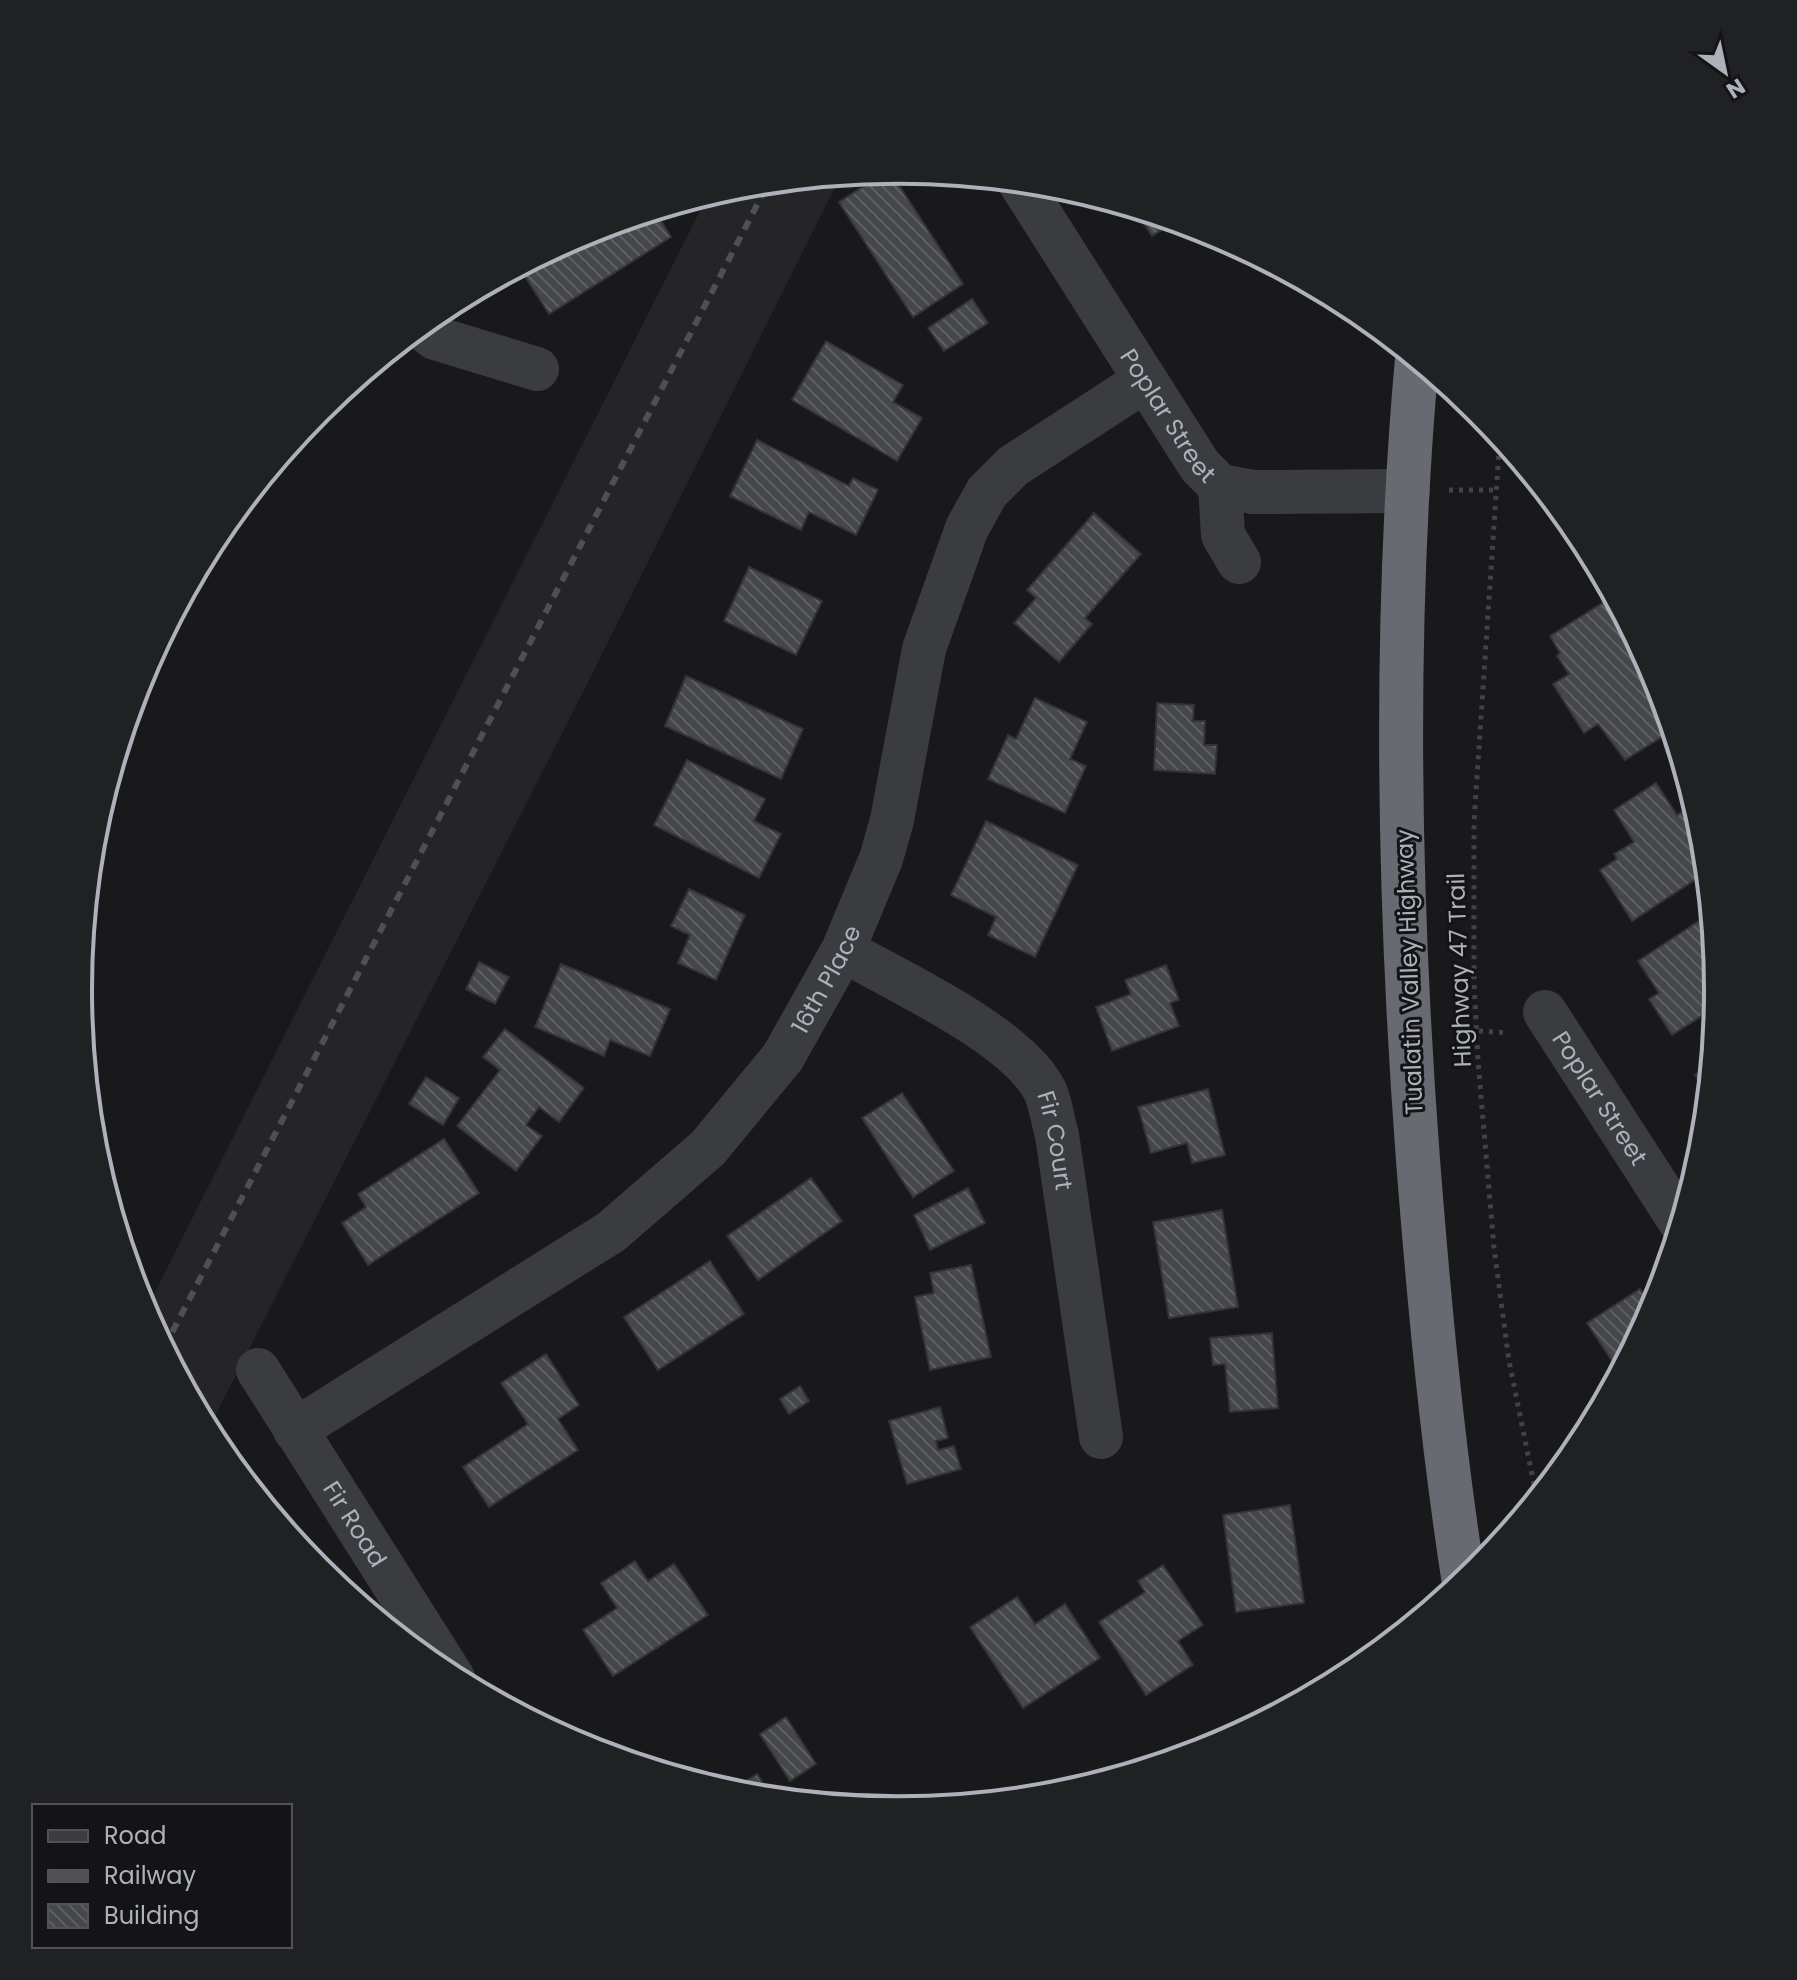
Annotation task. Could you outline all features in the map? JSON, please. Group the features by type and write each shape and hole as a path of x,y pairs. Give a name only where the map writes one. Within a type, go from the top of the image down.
{"highway":[{"name":"Tualatin Valley Highway","path":"1416,372 1403,638 1403,850 1409,1038 1431,1326 1462,1567"}],"street":[{"name":"Poplar Street","path":"1027,194 1200,466 1220,486 1253,492 1408,491"},
{"path":"430,334 537,369"},
{"name":"16th Place","path":"295,1430 611,1232 697,1157 783,1057 843,950 881,859 892,820 924,649 967,528 987,492 1013,466 1144,381"},
{"path":"1220,486 1223,535 1239,562"},
{"name":"Fir Court","path":"843,950 958,1014 1016,1053 1045,1092 1057,1135 1101,1437"},
{"name":"Poplar Street","path":"1545,1012 1674,1212"},
{"name":"Fir Road","path":"258,1370 435,1650"}],"path":[{"name":"Highway 47 Trail","path":"1499,452 1474,822 1474,982 1479,1077 1499,1288 1512,1377 1534,1486"}],"shaded area":[{"path":"836,186 584,690 215,1417 175,1347 152,1297 701,208 793,190"}],"building":[{"path":"898,184 963,284 913,317 839,202 866,185"},
{"path":"660,220 671,237 549,314 525,276 590,245"},
{"path":"1143,221 1164,228 1152,236"},
{"path":"972,299 988,323 944,351 928,328"},
{"path":"826,341 903,385 893,402 922,418 897,461 792,400"},
{"path":"757,440 849,486 853,478 878,490 856,535 809,512 801,530 730,496"},
{"path":"1094,513 1141,554 1085,618 1092,624 1059,662 1014,623 1036,598 1027,590"},
{"path":"749,567 822,601 796,655 724,621"},
{"path":"1604,602 1644,681 1664,736 1625,760 1598,724 1584,733 1553,684 1569,674 1557,656 1560,653 1550,636"},
{"path":"686,676 803,729 781,779 665,726"},
{"path":"1035,698 1087,722 1070,759 1086,766 1065,813 988,779 1008,735 1016,739"},
{"path":"1157,703 1194,705 1193,721 1205,721 1204,745 1217,745 1215,774 1154,770"},
{"path":"687,760 765,799 754,821 781,834 759,878 654,825"},
{"path":"1656,783 1677,815 1685,810 1690,833 1697,879 1632,921 1600,870 1617,859 1614,854 1634,842 1614,810"},
{"path":"986,821 1078,865 1035,957 988,935 996,917 951,895"},
{"path":"689,889 745,915 716,980 678,963 690,935 671,926"},
{"path":"1701,919 1704,1014 1672,1035 1649,999 1659,993 1638,961"},
{"path":"479,962 509,977 495,1004 466,989"},
{"path":"561,964 670,1009 650,1056 610,1040 604,1056 535,1027"},
{"path":"1166,965 1179,1000 1170,1003 1179,1026 1112,1051 1096,1007 1131,994 1125,980"},
{"path":"505,1029 584,1088 559,1122 539,1107 526,1125 542,1136 516,1171 457,1126 500,1070 483,1057"},
{"path":"426,1077 459,1098 443,1125 409,1104"},
{"path":"1208,1089 1225,1155 1192,1163 1187,1143 1151,1153 1138,1107"},
{"path":"902,1093 954,1171 913,1197 862,1118"},
{"path":"444,1139 479,1193 368,1265 342,1223 366,1207 358,1194"},
{"path":"811,1178 842,1221 758,1280 727,1236"},
{"path":"968,1188 985,1223 930,1250 914,1215"},
{"path":"1222,1210 1238,1307 1169,1318 1153,1222"},
{"path":"710,1261 744,1314 658,1370 624,1317"},
{"path":"971,1265 991,1357 930,1370 915,1297 934,1293 930,1273"},
{"path":"1640,1289 1645,1297 1613,1363 1587,1323"},
{"path":"1272,1333 1278,1408 1230,1412 1225,1364 1213,1365 1210,1338"},
{"path":"546,1354 579,1405 558,1419 578,1450 489,1507 463,1467 528,1424 501,1383"},
{"path":"800,1386 809,1401 789,1414 780,1399"},
{"path":"940,1407 948,1438 936,1441 938,1450 954,1446 961,1469 907,1484 889,1421"},
{"path":"1290,1505 1304,1603 1236,1612 1223,1515"},
{"path":"635,1561 648,1581 674,1564 708,1615 613,1676 583,1630 617,1608 601,1583"},
{"path":"1163,1565 1203,1625 1178,1641 1193,1665 1146,1695 1099,1622 1145,1592 1138,1581"},
{"path":"1017,1597 1035,1624 1065,1604 1100,1658 1023,1708 970,1627"},
{"path":"786,1717 816,1764 790,1781 760,1734"},
{"path":"757,1774 764,1785 745,1782"}],"railway":[{"path":"170,1336 762,195"}]}
